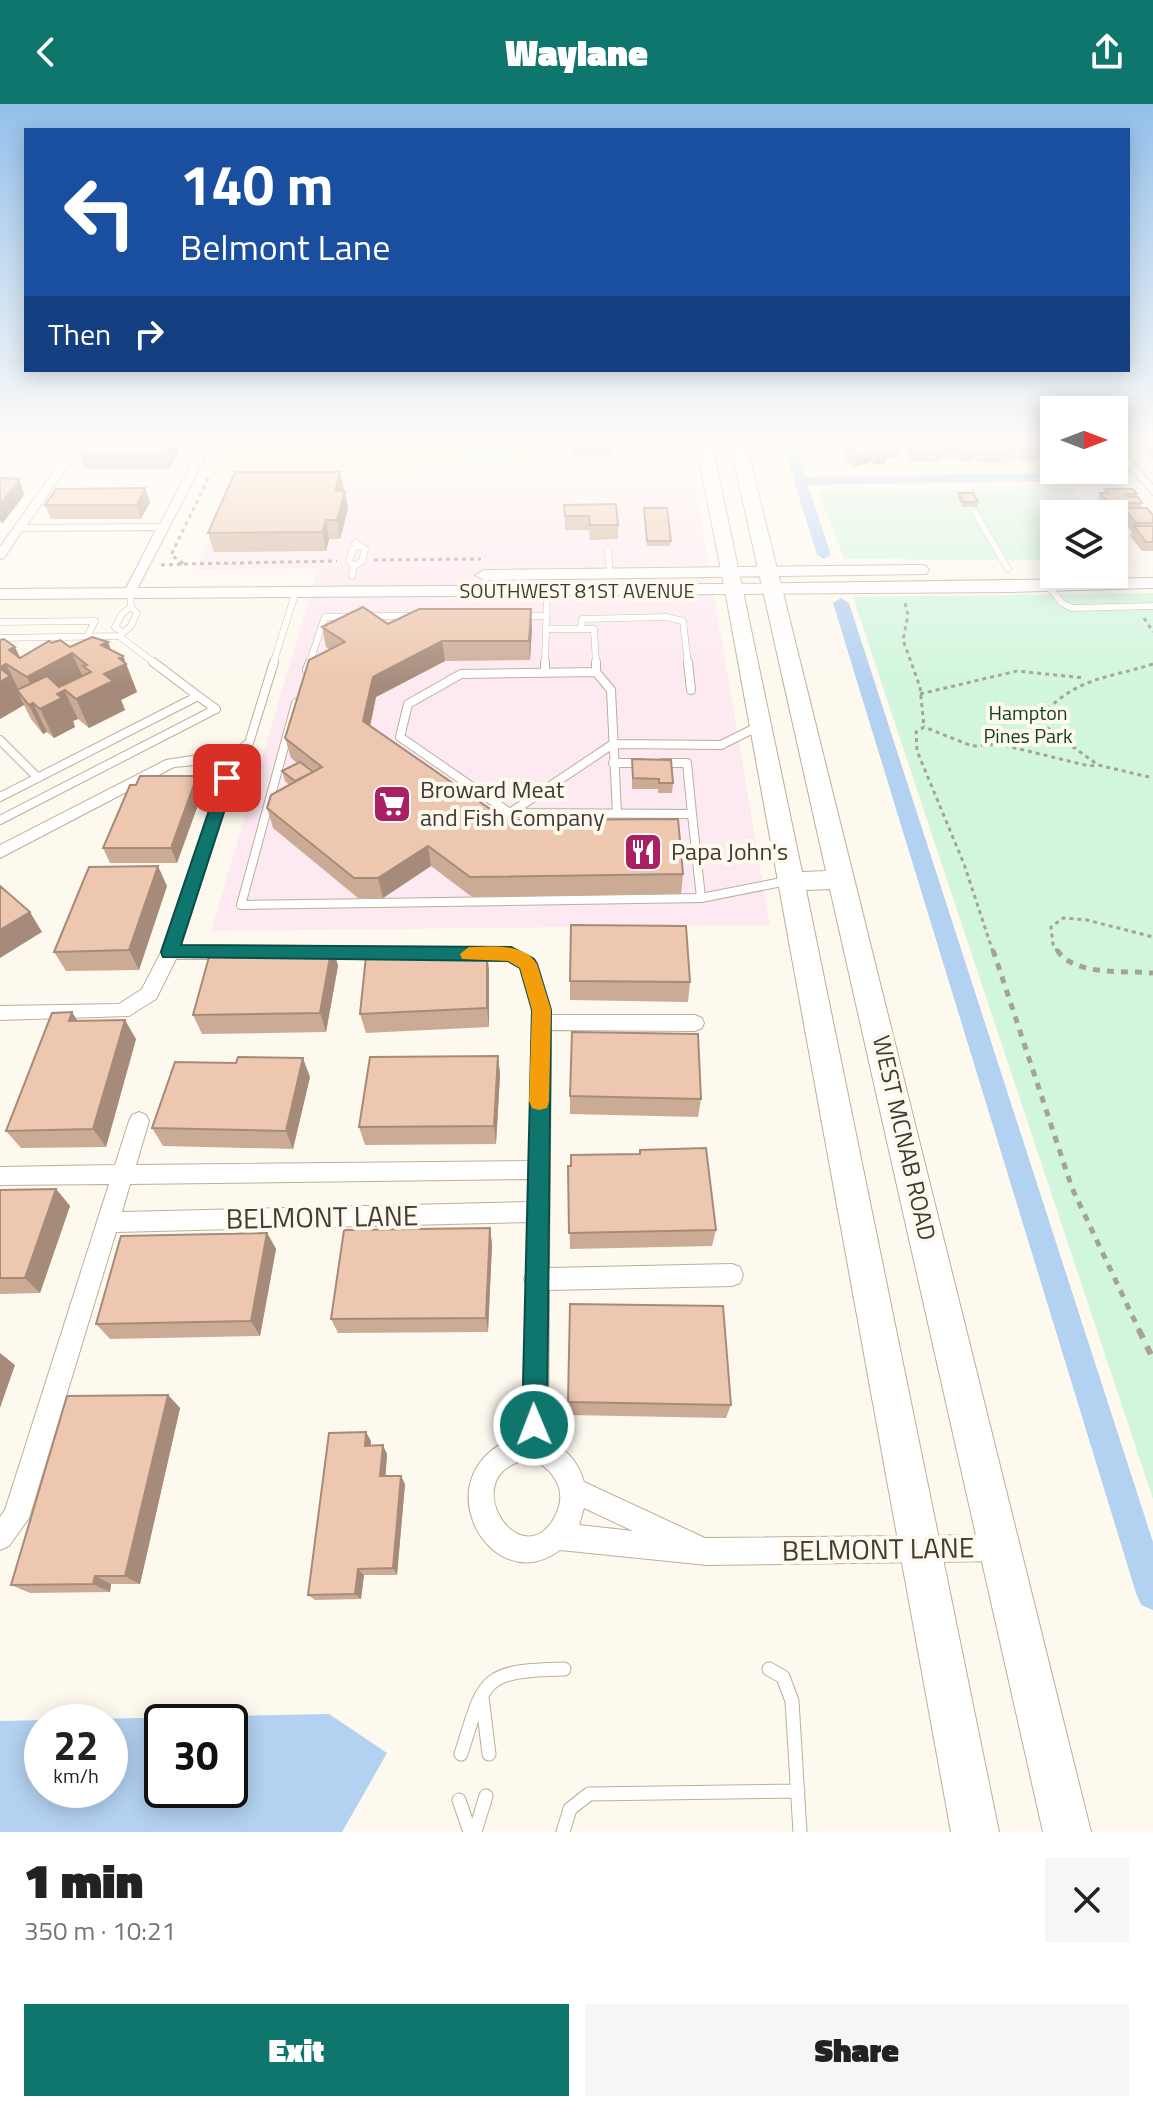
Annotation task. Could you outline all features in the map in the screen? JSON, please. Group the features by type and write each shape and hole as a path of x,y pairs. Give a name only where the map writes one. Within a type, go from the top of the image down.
{"main road":[{"path":"721,525 975,1832"},
{"name":"WEST MCNAB ROAD","path":"757,525 1067,1832"},
{"path":"791,881 842,880"}],"street":[{"path":"0,555 21,525"},
{"path":"19,528 163,527 133,593"},
{"name":"SOUTHWEST 81ST AVENUE","path":"0,580 133,593 354,566 610,573 733,581"},
{"path":"1128,568 1153,567"},
{"name":"SOUTHWEST 81ST AVENUE","path":"771,581 1008,569 1040,575"},
{"name":"SOUTHWEST 81ST AVENUE","path":"0,594 547,592 733,581 1040,577"},
{"name":"SOUTHWEST 81ST AVENUE","path":"1128,582 1153,583"},
{"path":"0,852 171,763 205,759 222,763 227,778 170,952 149,994 122,1011 1,1015"},
{"path":"170,952 511,954 528,964 542,1010 535,1279 535,1446 549,1451 561,1461 569,1474 573,1490 570,1515 557,1536"},
{"path":"541,1022 695,1023"},
{"path":"0,1537 16,1518 139,1121"},
{"name":"BELMONT LANE","path":"0,1176 538,1170"},
{"name":"BELMONT LANE","path":"107,1222 537,1212"},
{"path":"535,1279 732,1275"},
{"name":"BELMONT LANE","path":"535,1446 520,1447 505,1453 493,1463 483,1486 482,1511 488,1527 499,1540 512,1547 528,1549 544,1545 557,1536 707,1552 1001,1548"},
{"name":"BELMONT LANE","path":"573,1490 707,1552"}],"lane":[{"path":"982,525 1008,569"},
{"path":"356,544 365,549 354,566 353,549 356,544"},
{"path":"608,550 610,573"},
{"path":"1056,588 1062,603 1072,608 1153,606"},
{"path":"222,763 249,743 296,591"},
{"path":"545,672 547,592"},
{"path":"0,638 120,634 131,626 137,613 133,593"},
{"path":"302,685 325,617 420,616"},
{"path":"515,616 547,616"},
{"path":"581,629 582,619 667,617 683,621 691,690"},
{"path":"0,622 95,621 87,637"},
{"path":"546,629 594,629 596,672 611,690 617,814"},
{"path":"0,820 216,709 120,634"},
{"path":"596,672 461,674 408,704 400,737 510,813 692,814"},
{"path":"0,797 198,696"},
{"path":"297,699 241,905 701,898 791,881"},
{"path":"510,813 613,744 721,745 761,725"},
{"path":"0,740 38,778"},
{"path":"613,763 687,763 701,898"},
{"path":"461,1754 482,1693 491,1679 502,1673 564,1669"},
{"path":"769,1669 783,1677 792,1701 800,1832"},
{"path":"482,1693 489,1754"},
{"path":"563,1832 563,1820 573,1803 589,1794 798,1791"},
{"path":"472,1832 486,1796"},
{"path":"459,1800 472,1832"}],"path":[{"path":"173,558 171,555 186,525"},
{"path":"184,564 354,566 484,559"},
{"path":"905,603 908,615 903,640 920,694 924,727"},
{"path":"920,694 1017,671 1087,678 1132,672 1153,664"},
{"path":"1087,678 1055,700 1045,712 1046,727 1098,765"},
{"path":"924,727 972,746 999,744 1153,778"},
{"path":"924,727 916,732 917,751 964,864 1072,1188 1153,1359"},
{"path":"1153,937 1087,920 1063,918 1051,927 1050,941 1062,960 1085,968 1153,973"}],"shaded area":[{"path":"216,525 702,525 770,925 211,931 318,568 196,570"}],"green space":[{"path":"831,525 1040,525 1040,560 844,559"},
{"name":"Hampton Pines Park","path":"1153,593 1153,1499 853,597"}],"water":[{"path":"329,1714 387,1753 342,1832 0,1832 0,1721 24,1720 24,1808 128,1808 128,1718 144,1718 144,1808 248,1808 248,1716"}],"building":[{"path":"212,525 324,525 322,532 208,533"},
{"path":"646,525 669,525 671,541 647,541"},
{"path":"1134,526 1153,526 1153,542 1146,542"},
{"path":"363,607 388,624 419,609 531,609 529,641 442,641 373,677 363,721 506,820 678,819 683,874 470,877 428,846 378,878 354,878 267,808 271,795 322,767 285,738 309,660 345,642 322,627"},
{"path":"92,637 108,642 101,645 123,656 119,658 126,664 104,674 113,681 76,699 65,690 57,694 62,698 40,709 33,703 29,705 17,690 47,676 59,687 91,672 72,653 27,677 6,664 0,667 0,640 4,639 15,647 9,650 20,658 49,641 60,640 70,647"},
{"path":"0,668 10,676 0,682"},
{"path":"632,759 671,760 673,783 633,778"},
{"path":"300,762 313,772 295,781 282,771"},
{"path":"140,776 197,776 171,848 103,848 130,785 136,785"},
{"path":"158,866 129,950 54,952 89,867"},
{"path":"0,886 30,912 0,930"},
{"path":"571,925 686,926 690,982 570,981"},
{"path":"332,946 320,1013 193,1015 209,957 291,955 293,947"},
{"path":"487,950 487,1008 360,1014 366,956"},
{"path":"72,1012 69,1021 125,1020 93,1129 6,1131 52,1013"},
{"path":"572,1032 698,1034 701,1099 570,1096"},
{"path":"498,1056 494,1126 359,1127 370,1057"},
{"path":"238,1057 303,1058 286,1131 152,1128 175,1062 236,1063"},
{"path":"706,1148 716,1230 569,1233 568,1166 571,1166 571,1155 640,1154 640,1150"},
{"path":"56,1189 25,1278 0,1278 0,1190"},
{"path":"490,1228 486,1318 331,1319 344,1230"},
{"path":"267,1233 251,1321 96,1324 121,1236"},
{"path":"570,1304 723,1306 731,1405 568,1402"},
{"path":"168,1395 125,1576 95,1576 93,1584 11,1585 67,1396"},
{"path":"366,1432 365,1446 383,1445 380,1476 401,1476 393,1568 358,1569 355,1594 308,1595 329,1433"}],"waterway":[{"path":"814,525 824,555"},
{"path":"841,603 1153,1593"}],"slow traffic":[{"path":"469,954 511,954 528,964 542,1010 539,1101"}],"place":[{"name":"Broward Meat and Fish Company","path":"392,804"},
{"name":"Papa John's","path":"643,852"}],"route":[{"path":"227,778 170,952 511,954 528,964 542,1010 534,1425"}]}
